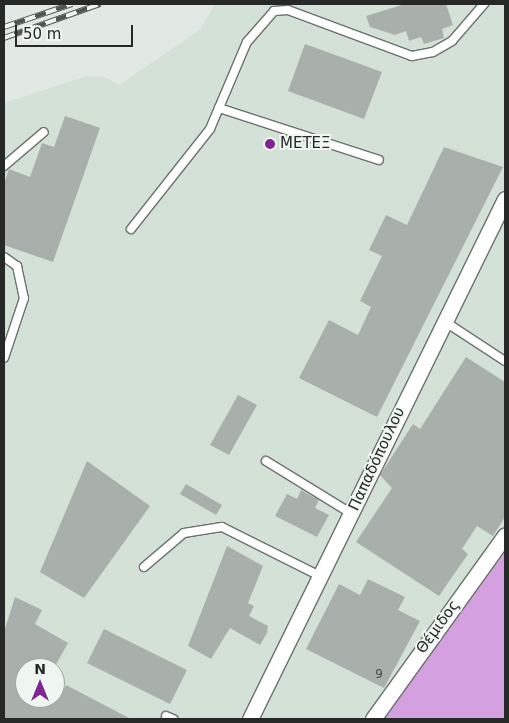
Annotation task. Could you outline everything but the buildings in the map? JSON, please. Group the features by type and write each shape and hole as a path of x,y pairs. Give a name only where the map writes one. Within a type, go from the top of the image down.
{"street":[{"name":"Παπαδόπουλου","path":"250,719 322,577 444,321 505,199"},
{"name":"Θέμιδος","path":"373,719 505,535"}],"lane":[{"path":"131,229 210,129 247,42 274,11 288,10 412,56 433,52 452,41 484,4"},
{"path":"219,108 380,160"},
{"path":"4,166 44,132"},
{"path":"4,257 17,266 24,298 4,358"},
{"path":"444,321 505,361"},
{"path":"266,462 352,514"},
{"path":"144,567 184,533 222,527 322,577"}],"shaded area":[{"path":"215,4 505,4 505,719 4,719 4,103 86,76 105,77 119,85 200,30"},
{"path":"504,553 505,719 383,719"}],"railway":[{"path":"4,27 72,4"},
{"path":"4,38 100,4"}],"place":[{"name":"ΜΕΤΕΞ","path":"270,144"}]}
